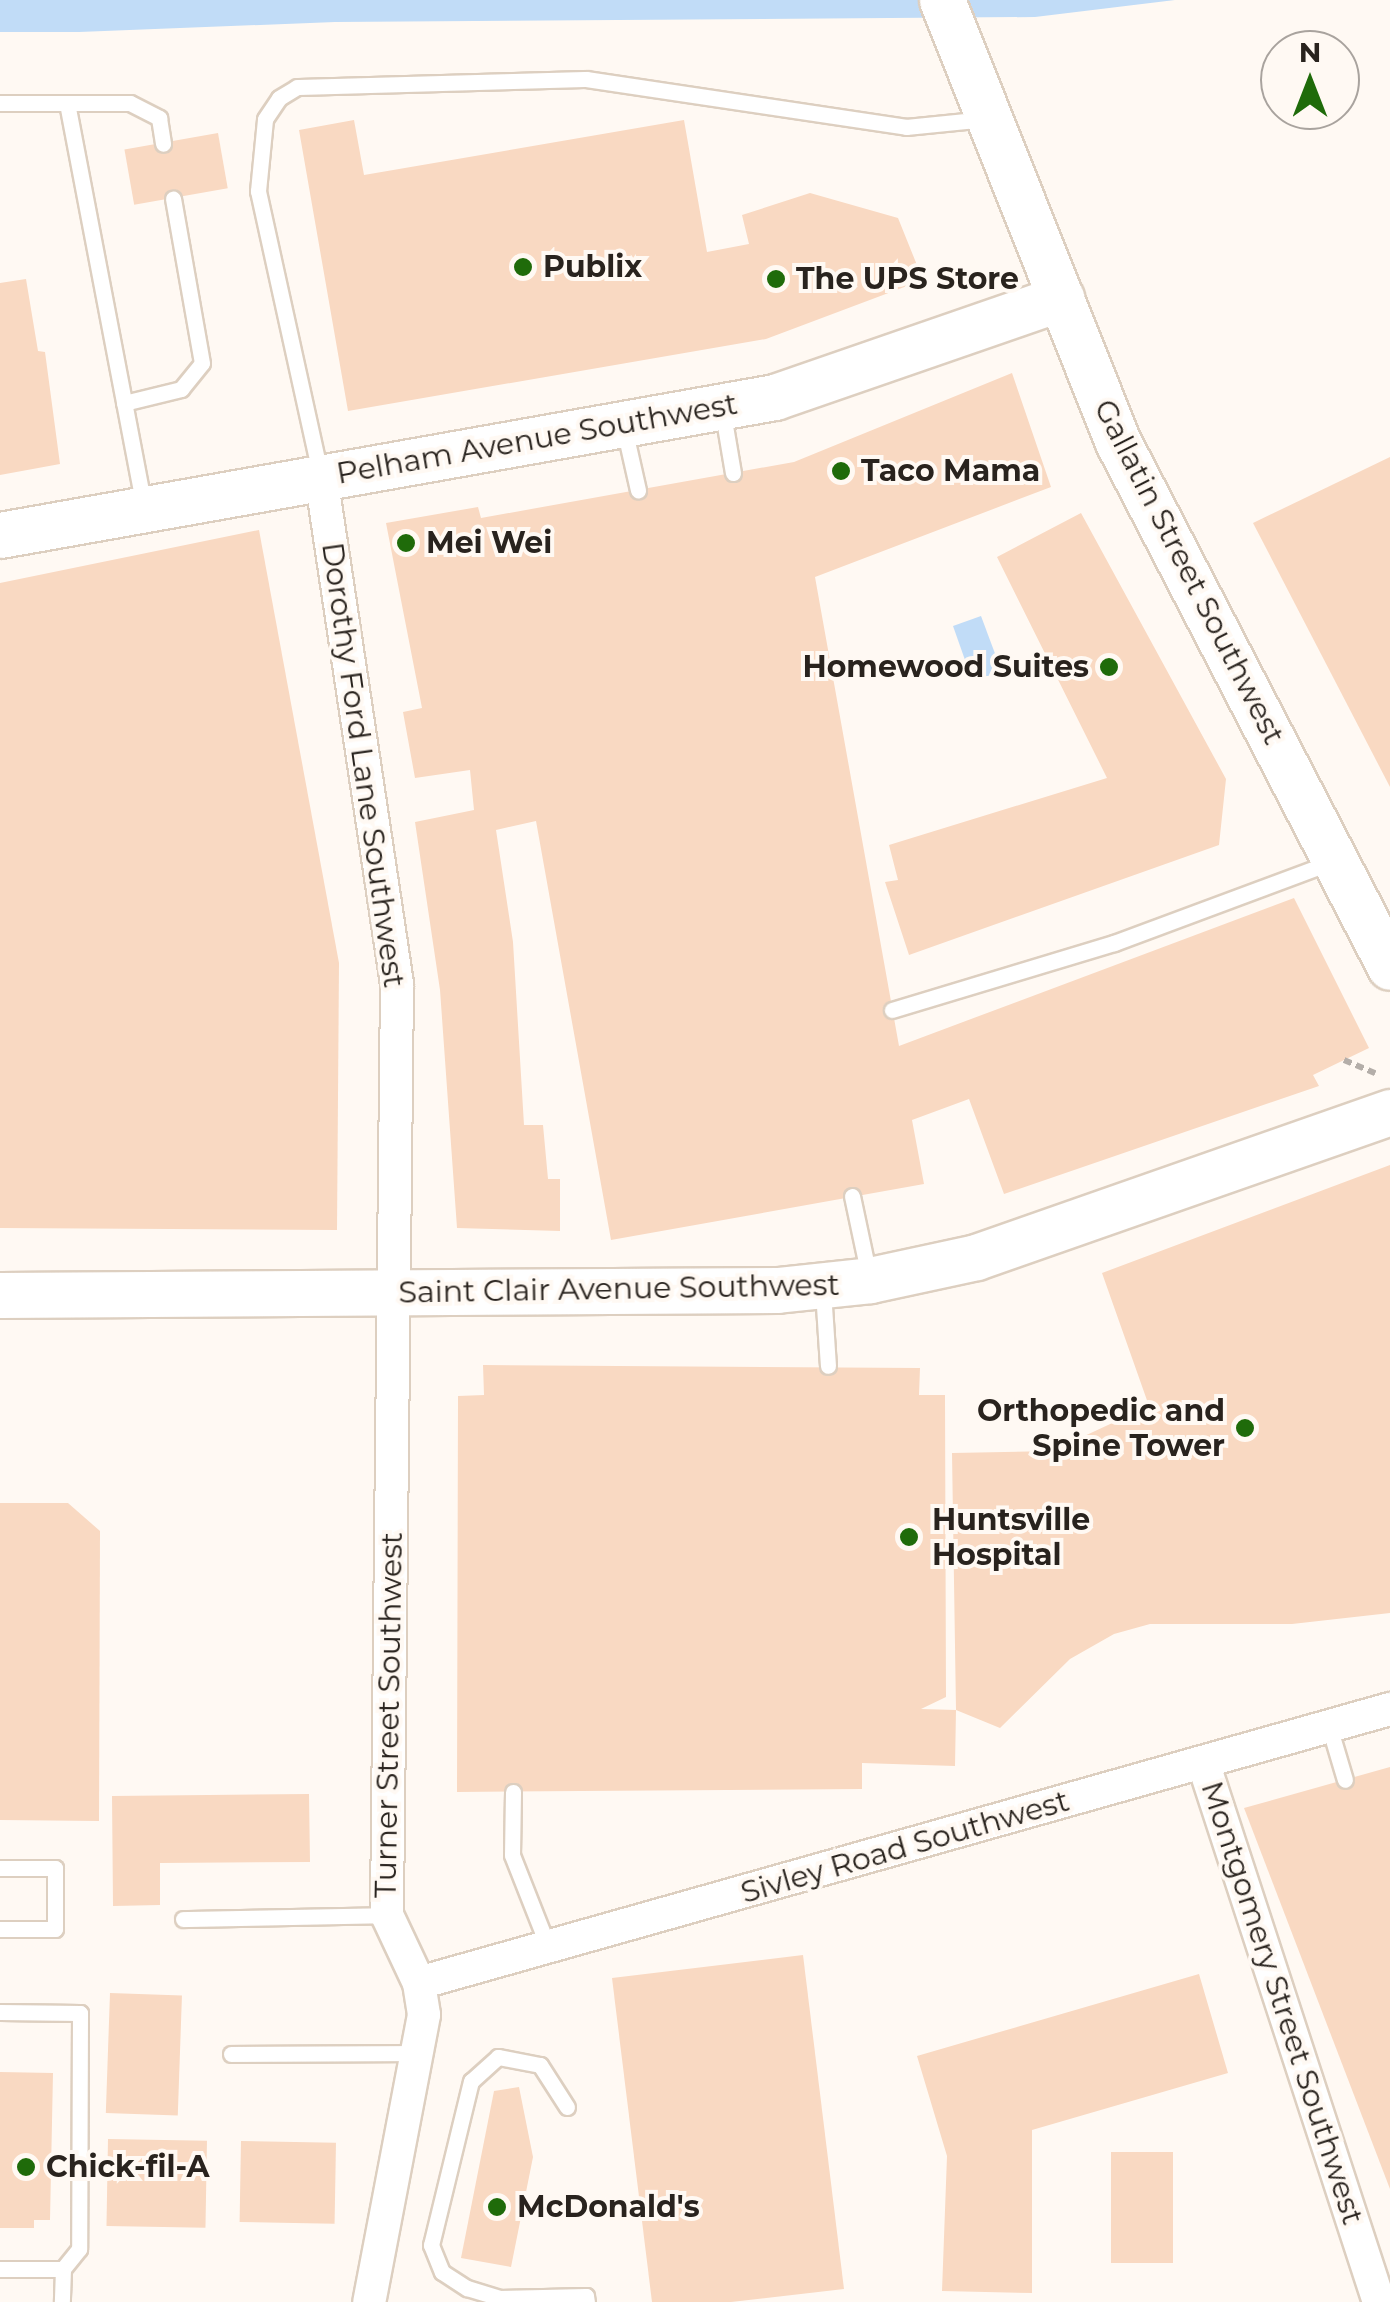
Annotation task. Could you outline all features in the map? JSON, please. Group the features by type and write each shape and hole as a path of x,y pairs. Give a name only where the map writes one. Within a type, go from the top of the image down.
{"street":[{"name":"Gallatin Street Southwest","path":"942,0 986,119 1118,442 1390,966"},
{"name":"Pelham Avenue Southwest","path":"0,535 775,397 1061,298"},
{"name":"Dorothy Ford Lane Southwest","path":"322,477 397,984 389,1294"},
{"name":"Saint Clair Avenue Southwest","path":"0,1295 389,1294 822,1286 870,1280 976,1257 1390,1112"},
{"name":"Turner Street Southwest","path":"369,2302 421,2053 419,1983 387,1916 389,1294"},
{"name":"Sivley Road Southwest","path":"419,1983 1390,1709"},
{"name":"Montgomery Street Southwest","path":"1202,1762 1380,2302"}],"lane":[{"path":"322,477 258,191 264,120 297,86 586,79 906,127 986,119"},
{"path":"0,103 130,103 158,118 163,144"},
{"path":"66,103 144,508"},
{"path":"124,403 181,388 202,363 173,199"},
{"path":"722,408 733,473"},
{"path":"623,424 638,490"},
{"path":"892,1010 1114,942 1335,861"},
{"path":"852,1196 870,1280"},
{"path":"822,1286 828,1366"},
{"path":"1329,1726 1345,1780"},
{"path":"513,1792 512,1855 548,1949"},
{"path":"0,1868 55,1868 56,1929 0,1928"},
{"path":"183,1919 387,1916"},
{"path":"0,2012 80,2014 78,2249 63,2268 62,2302"},
{"path":"232,2054 421,2053"},
{"path":"567,2107 540,2065 498,2057 471,2081 431,2246 442,2272 499,2298 587,2299"},
{"path":"0,2269 63,2268"}],"path":[{"path":"1344,1060 1390,1079"}],"water":[{"path":"0,0 1175,0 1035,17 335,22 0,32"},
{"path":"981,616 1003,675 971,677 953,626"}],"building":[{"path":"354,120 364,175 684,120 707,252 749,244 742,215 810,193 898,218 923,280 766,339 348,411 299,130"},
{"path":"218,133 228,188 134,205 124,149"},
{"path":"26,279 38,351 45,352 60,464 0,475 0,283"},
{"path":"1012,373 1051,487 815,577 899,1046 1294,898 1369,1048 1313,1075 1319,1086 1004,1194 969,1099 912,1120 924,1184 611,1240 536,821 496,830 513,942 524,1125 543,1125 548,1179 560,1179 560,1231 457,1228 440,990 415,822 474,810 470,770 415,778 403,712 422,708 386,523 478,507 481,518 794,462"},
{"path":"1390,457 1390,787 1253,523"},
{"name":"Homewood Suites","path":"1081,513 1226,779 1219,845 909,955 885,882 898,880 889,845 1107,778 997,557"},
{"path":"259,530 339,963 337,1230 0,1228 0,583"},
{"name":"Orthopedic and Spine Tower","path":"1390,1165 1390,1613 1292,1624 1150,1624 1114,1634 1070,1659 1000,1728 956,1710 952,1453 1052,1451 1149,1406 1102,1273"},
{"path":"483,1365 920,1368 919,1395 945,1395 946,1697 921,1709 956,1710 955,1766 862,1763 862,1789 457,1792 458,1396 484,1395"},
{"path":"0,1503 68,1503 100,1531 99,1821 0,1820"},
{"path":"1390,1767 1390,2189 1244,1808"},
{"path":"309,1794 310,1862 160,1863 160,1905 113,1906 112,1796"},
{"path":"803,1955 844,2289 731,2302 652,2302 612,1978"},
{"path":"1199,1974 1228,2073 1032,2130 1032,2293 942,2291 947,2156 917,2056"},
{"path":"110,1993 182,1996 178,2115 106,2113"},
{"name":"Chick-fil-A","path":"0,2072 53,2073 50,2220 34,2220 34,2228 0,2228"},
{"name":"McDonald's","path":"519,2087 533,2157 511,2267 461,2258 494,2091"},
{"path":"108,2139 207,2141 205,2228 106,2226"},
{"path":"241,2141 336,2143 335,2224 240,2222"},
{"path":"1111,2152 1173,2152 1173,2263 1111,2263"}],"place":[{"name":"Publix","path":"523,267"},
{"name":"The UPS Store","path":"776,279"},
{"name":"Taco Mama","path":"841,471"},
{"name":"Mei Wei","path":"406,543"},
{"name":"Homewood Suites","path":"1109,667"},
{"name":"Orthopedic and Spine Tower","path":"1245,1428"},
{"name":"Huntsville Hospital","path":"909,1537"},
{"name":"Chick-fil-A","path":"26,2167"},
{"name":"McDonald's","path":"497,2207"}]}
